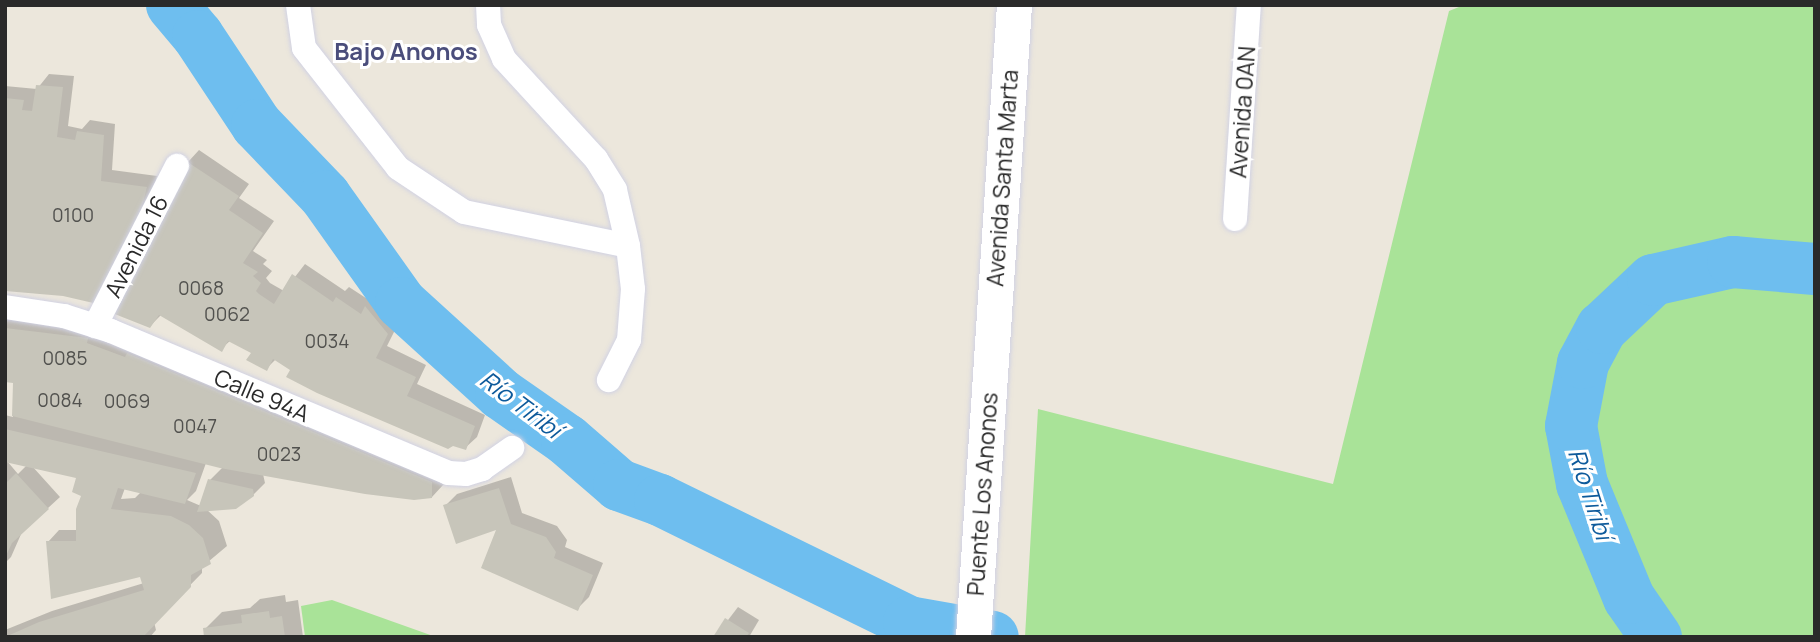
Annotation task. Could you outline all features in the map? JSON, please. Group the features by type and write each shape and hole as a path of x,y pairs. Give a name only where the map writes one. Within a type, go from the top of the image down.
{"main road":[{"name":"Avenida Santa Marta","path":"991,351 1014,5"},
{"name":"Puente Los Anonos","path":"973,637 991,351"}],"street":[{"path":"298,5 304,48 398,169 464,212 628,246"},
{"path":"488,5 489,24 503,59 607,173 615,190 628,246 633,289 629,340 609,380"},
{"name":"Avenida 0AN","path":"1235,219 1249,5"},
{"name":"Avenida 16","path":"95,326 177,166"},
{"name":"Calle 94A","path":"5,307 64,316 95,326 448,473 466,474 482,469 512,448"}],"green space":[{"path":"1464,5 1815,5 1815,637 1025,637 1038,409 1333,484 1449,11"},
{"path":"332,600 436,637 305,637 301,606"}],"building":[{"path":"36,85 63,87 57,137 75,140 77,131 104,135 101,181 147,187 137,226 102,305 63,296 5,291 5,98 24,100 22,110 32,111"},
{"path":"186,161 239,196 229,210 263,233 243,263 258,272 253,276 261,283 256,291 274,304 292,274 333,302 336,297 361,314 365,306 388,334 376,358 416,377 407,396 475,426 466,450 453,446 448,449 317,393 286,377 290,370 273,359 267,371 246,360 251,353 228,341 222,352 159,315 150,328 112,313"},
{"path":"5,328 88,338 87,343 125,357 127,353 432,482 432,498 414,500 365,494 220,468 12,416 13,383 5,382"},
{"path":"5,429 196,473 185,504 118,488 111,509 171,516 189,525 203,538 211,564 191,575 191,587 143,637 5,637 39,622 144,590 140,577 51,599 46,541 76,541 76,509 81,496 72,492 76,478 5,462"},
{"path":"16,473 49,509 12,543 5,558 5,484"},
{"path":"208,479 253,489 254,496 236,509 197,512"},
{"path":"499,488 511,524 546,537 556,552 554,558 593,575 578,611 481,568 496,530 456,544 443,505"},
{"path":"269,611 270,618 282,616 285,637 204,637 203,628 242,623 241,615"},
{"path":"725,618 749,633 746,637 713,637"}],"waterway":[{"name":"Río Tiribí","path":"172,5 198,36 257,125 325,196 401,303 501,394 567,440 619,485 660,500 909,622 993,637"},
{"name":"Río Tiribí","path":"1656,637 1629,598 1582,484 1571,426 1583,363 1602,328 1653,280 1733,262 1815,269"}],"district":[{"name":"Bajo Anonos","path":"406,51"}]}
